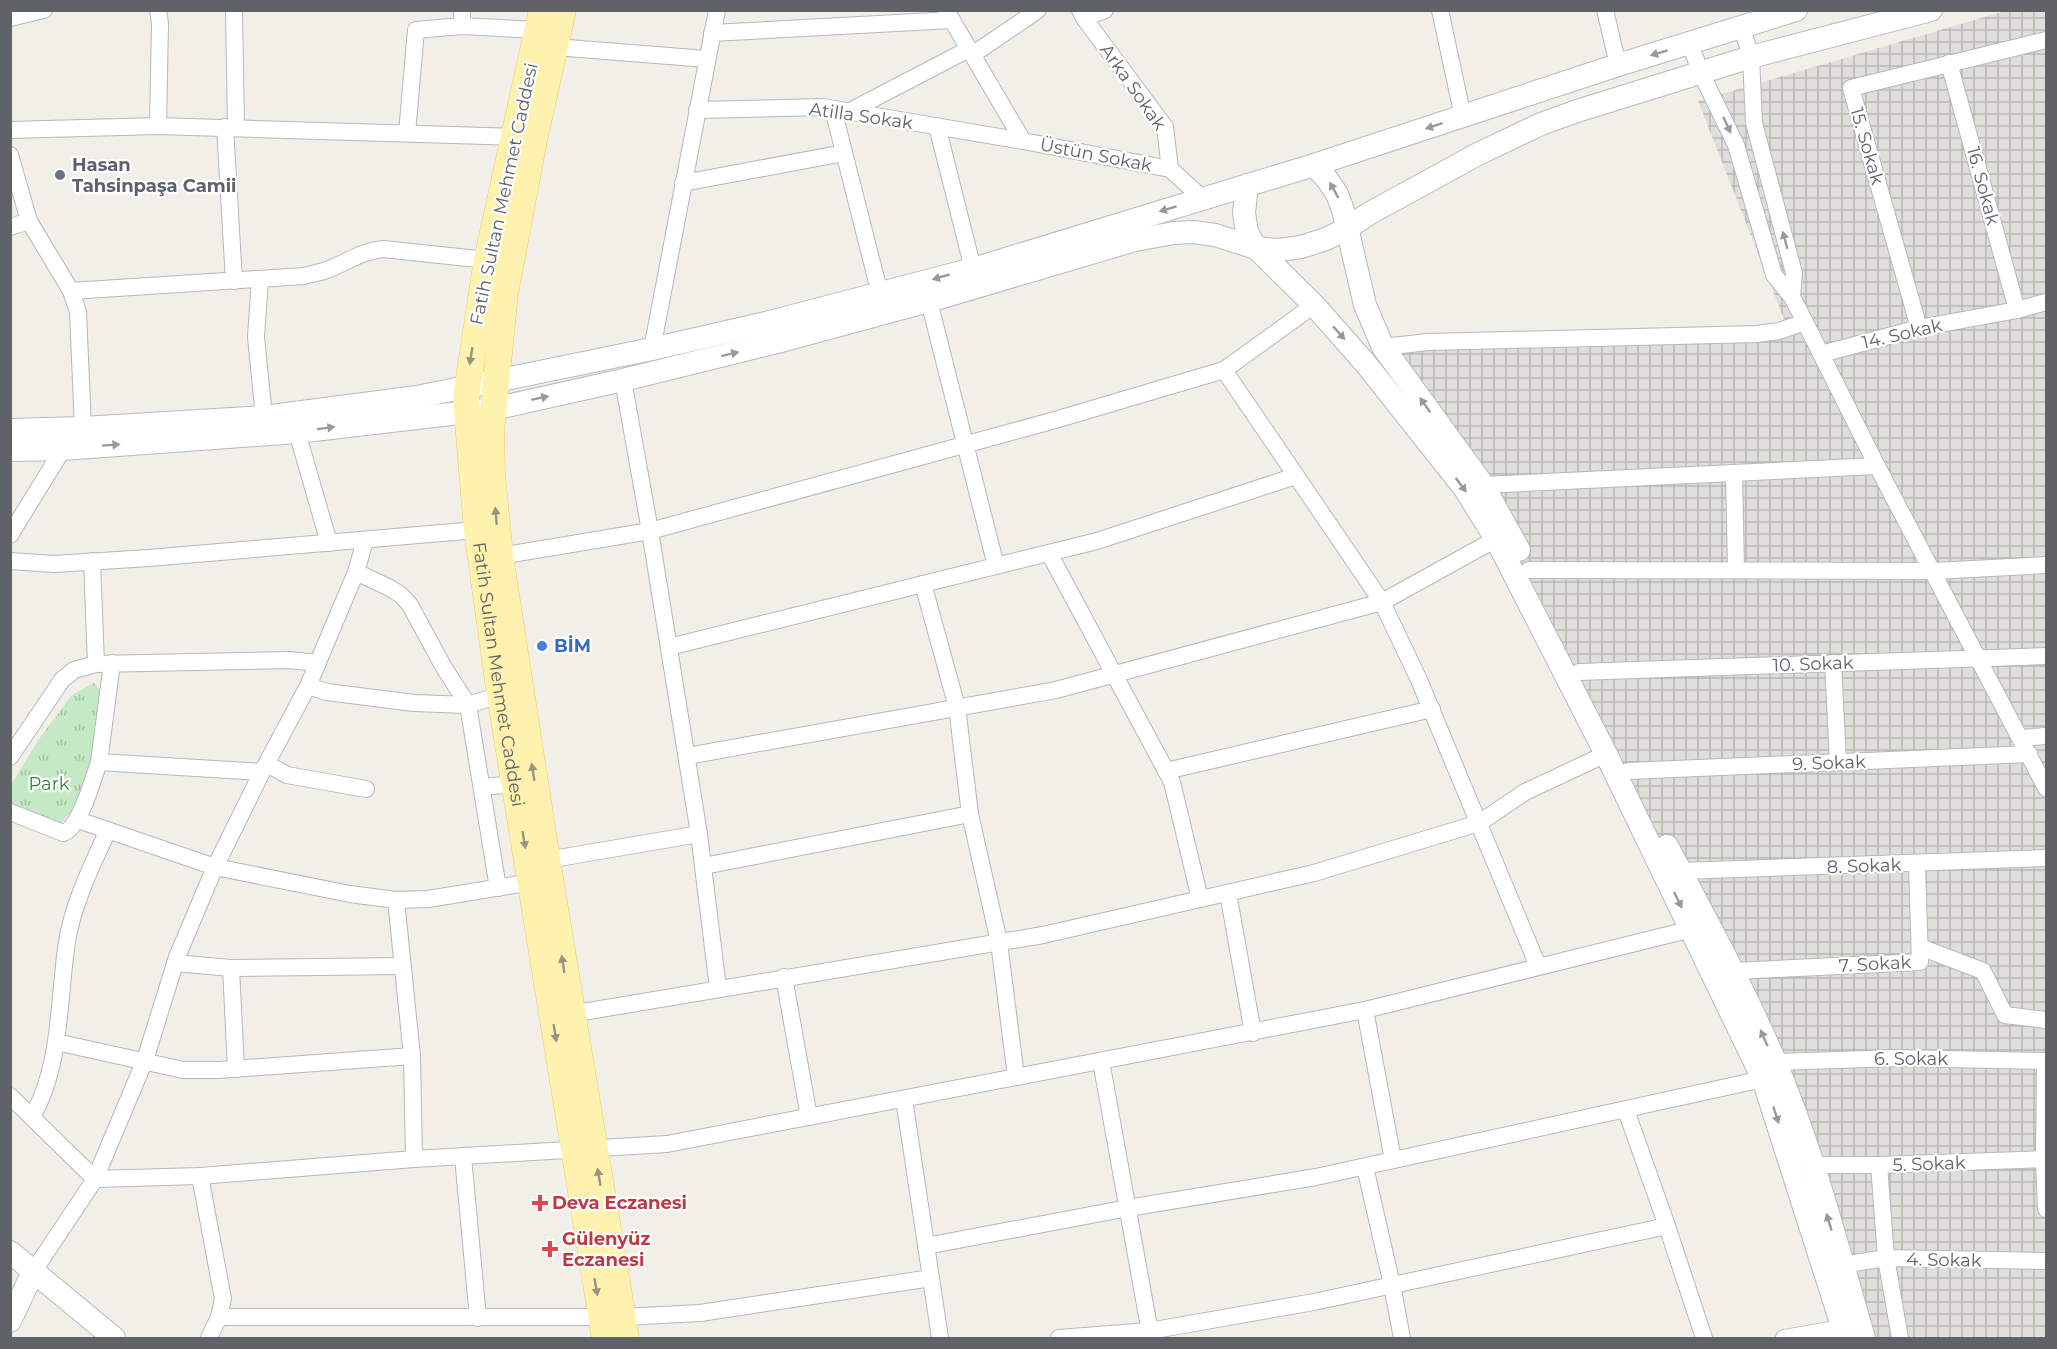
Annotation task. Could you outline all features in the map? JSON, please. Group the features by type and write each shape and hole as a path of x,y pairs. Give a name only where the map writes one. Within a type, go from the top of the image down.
{"main road":[{"path":"563,10 545,29 534,140 505,293 500,333 493,409 492,475 500,556 571,1014 583,1149"},
{"path":"10,450 63,449 297,432 466,400 497,381 531,372 652,349 973,269 1314,165 1618,65 1796,10"},
{"path":"10,430 264,417 417,397 466,400 493,409 777,342 929,301 1135,240 1193,232 1215,235 1256,248 1279,250 1301,247 1326,239 1346,229 1389,203 1520,133 1577,111 1751,57 1931,10"},
{"name":"Fatih Sultan Mehmet Caddesi","path":"545,29 515,136 487,260 466,400 477,530 500,695 614,1328"},
{"path":"1314,165 1337,194 1343,210 1365,305 1383,347 1483,485 1529,570 1628,771 1734,971 1769,1070 1844,1333"},
{"path":"1246,185 1244,213 1247,232 1256,248 1314,305 1366,364 1465,489 1496,538 1692,928 1769,1070 1812,1166 1864,1338"},
{"path":"10,1252 114,1338"},
{"path":"10,1322 33,1272"}],"street":[{"path":"10,18 44,10"},
{"path":"158,10 160,23 158,126"},
{"path":"234,10 230,127 234,281"},
{"path":"652,349 717,10"},
{"path":"850,111 970,52 1038,10"},
{"path":"1082,14 1105,10"},
{"path":"1440,10 1463,117"},
{"path":"1605,10 1618,65"},
{"name":"Arka Sokak","path":"1082,14 1165,127 1170,169"},
{"path":"712,33 949,15"},
{"name":"Üstün Sokak","path":"949,15 1023,141 1170,169 1202,198"},
{"path":"407,133 416,30 462,18 545,29 707,59"},
{"path":"1742,28 1751,57 1754,123 1794,273 1792,297"},
{"name":"15. Sokak","path":"1919,328 1851,88 2046,40"},
{"path":"1690,44 1701,73 1736,145 1774,275 1792,297 1877,466 2046,788"},
{"name":"16. Sokak","path":"1949,63 2017,310"},
{"name":"Atilla Sokak","path":"697,110 823,107 1023,141"},
{"path":"833,108 880,294"},
{"path":"10,130 158,126 515,136"},
{"path":"937,126 973,269"},
{"path":"683,183 844,153"},
{"path":"10,155 29,221 71,291 78,312 84,428 63,449 10,535"},
{"path":"10,227 29,221"},
{"path":"71,291 304,276 324,271 370,250 383,249 487,260"},
{"path":"260,279 256,337 264,417"},
{"path":"929,301 996,566"},
{"name":"14. Sokak","path":"1821,354 1919,328 2017,310 2046,302"},
{"path":"500,556 650,531 964,445 1224,370 1314,305"},
{"path":"1383,347 1428,342 1757,334 1779,332 1805,322"},
{"path":"1224,370 1382,603 1432,709 1538,966"},
{"path":"623,380 687,756 704,866 718,988"},
{"path":"297,432 329,543"},
{"path":"1483,485 1877,466"},
{"path":"1734,473 1736,570"},
{"path":"669,647 1097,541 1296,476"},
{"path":"10,561 32,564 92,561 364,541 477,530"},
{"path":"687,756 1056,690 1382,603 1496,538"},
{"path":"33,1272 95,1179 145,1060 175,963 215,867 308,686 356,572 364,541"},
{"path":"1049,553 1172,782 1200,899"},
{"path":"10,812 63,832 68,831 78,820 99,762 104,664 92,561"},
{"path":"1529,570 1934,571 2046,565"},
{"path":"356,572 390,588 406,600 468,705 498,888"},
{"path":"923,584 957,707 970,814 999,942 1016,1077"},
{"name":"10. Sokak","path":"1579,672 2046,656"},
{"path":"10,757 62,680 81,667 104,664 289,660 318,663"},
{"path":"1833,663 1838,762"},
{"path":"308,686 327,692 414,703 468,705 500,695"},
{"path":"1166,771 1432,709"},
{"path":"2020,738 2046,736"},
{"path":"571,1014 1043,935 1314,873 1479,823 1525,792 1606,754"},
{"name":"9. Sokak","path":"1628,771 2029,754"},
{"path":"99,762 265,768 287,775 366,789"},
{"path":"482,788 515,784"},
{"path":"704,866 970,814"},
{"path":"78,820 215,867 350,894 396,900 428,899 532,882"},
{"path":"32,1117 45,1090 56,1042 70,925 79,896 108,830"},
{"path":"547,860 699,834"},
{"name":"8. Sokak","path":"1682,872 2046,858"},
{"name":"7. Sokak","path":"1734,971 1920,962 1917,864"},
{"path":"1228,893 1253,1032"},
{"path":"396,900 412,1056 414,1159"},
{"path":"10,1096 95,1179 200,1176 414,1159 667,1144 1365,1010 1692,928"},
{"path":"1920,947 1983,971 2005,1015 2046,1020"},
{"path":"175,963 231,968 402,966"},
{"path":"231,968 236,1069"},
{"path":"784,977 809,1117"},
{"path":"1365,1010 1393,1160"},
{"path":"56,1042 183,1070 236,1069 412,1056"},
{"name":"6. Sokak","path":"926,1246 1365,1167 1626,1110 1769,1070 1896,1058 2046,1061"},
{"path":"1101,1061 1150,1335"},
{"path":"2046,1061 2046,1209"},
{"path":"904,1099 940,1338"},
{"path":"1626,1110 1704,1338"},
{"path":"463,1156 478,1318"},
{"name":"5. Sokak","path":"1812,1166 1879,1166 2045,1159"},
{"path":"1879,1166 1886,1258 1900,1338"},
{"path":"1365,1167 1402,1338"},
{"path":"200,1176 223,1299 219,1317 209,1338"},
{"path":"1059,1338 1150,1335 1667,1226"},
{"name":"4. Sokak","path":"1842,1265 1886,1258 2046,1261"},
{"path":"219,1317 478,1318 614,1328 931,1278"},
{"path":"1784,1338 1844,1333"}],"shaded area":[{"path":"2005,11 2046,11 2046,1338 1857,1338 1777,1088 1485,498 1381,350 1791,337 1698,101"}],"green space":[{"name":"Park","path":"94,683 103,694 86,782 72,811 58,826 11,808 10,786 39,739 72,695"}],"place":[{"name":"Hasan Tahsinpaşa Camii","path":"60,175"},
{"name":"BİM","path":"542,646"},
{"name":"Deva Eczanesi","path":"540,1203"},
{"name":"Gülenyüz Eczanesi","path":"550,1249"}]}
